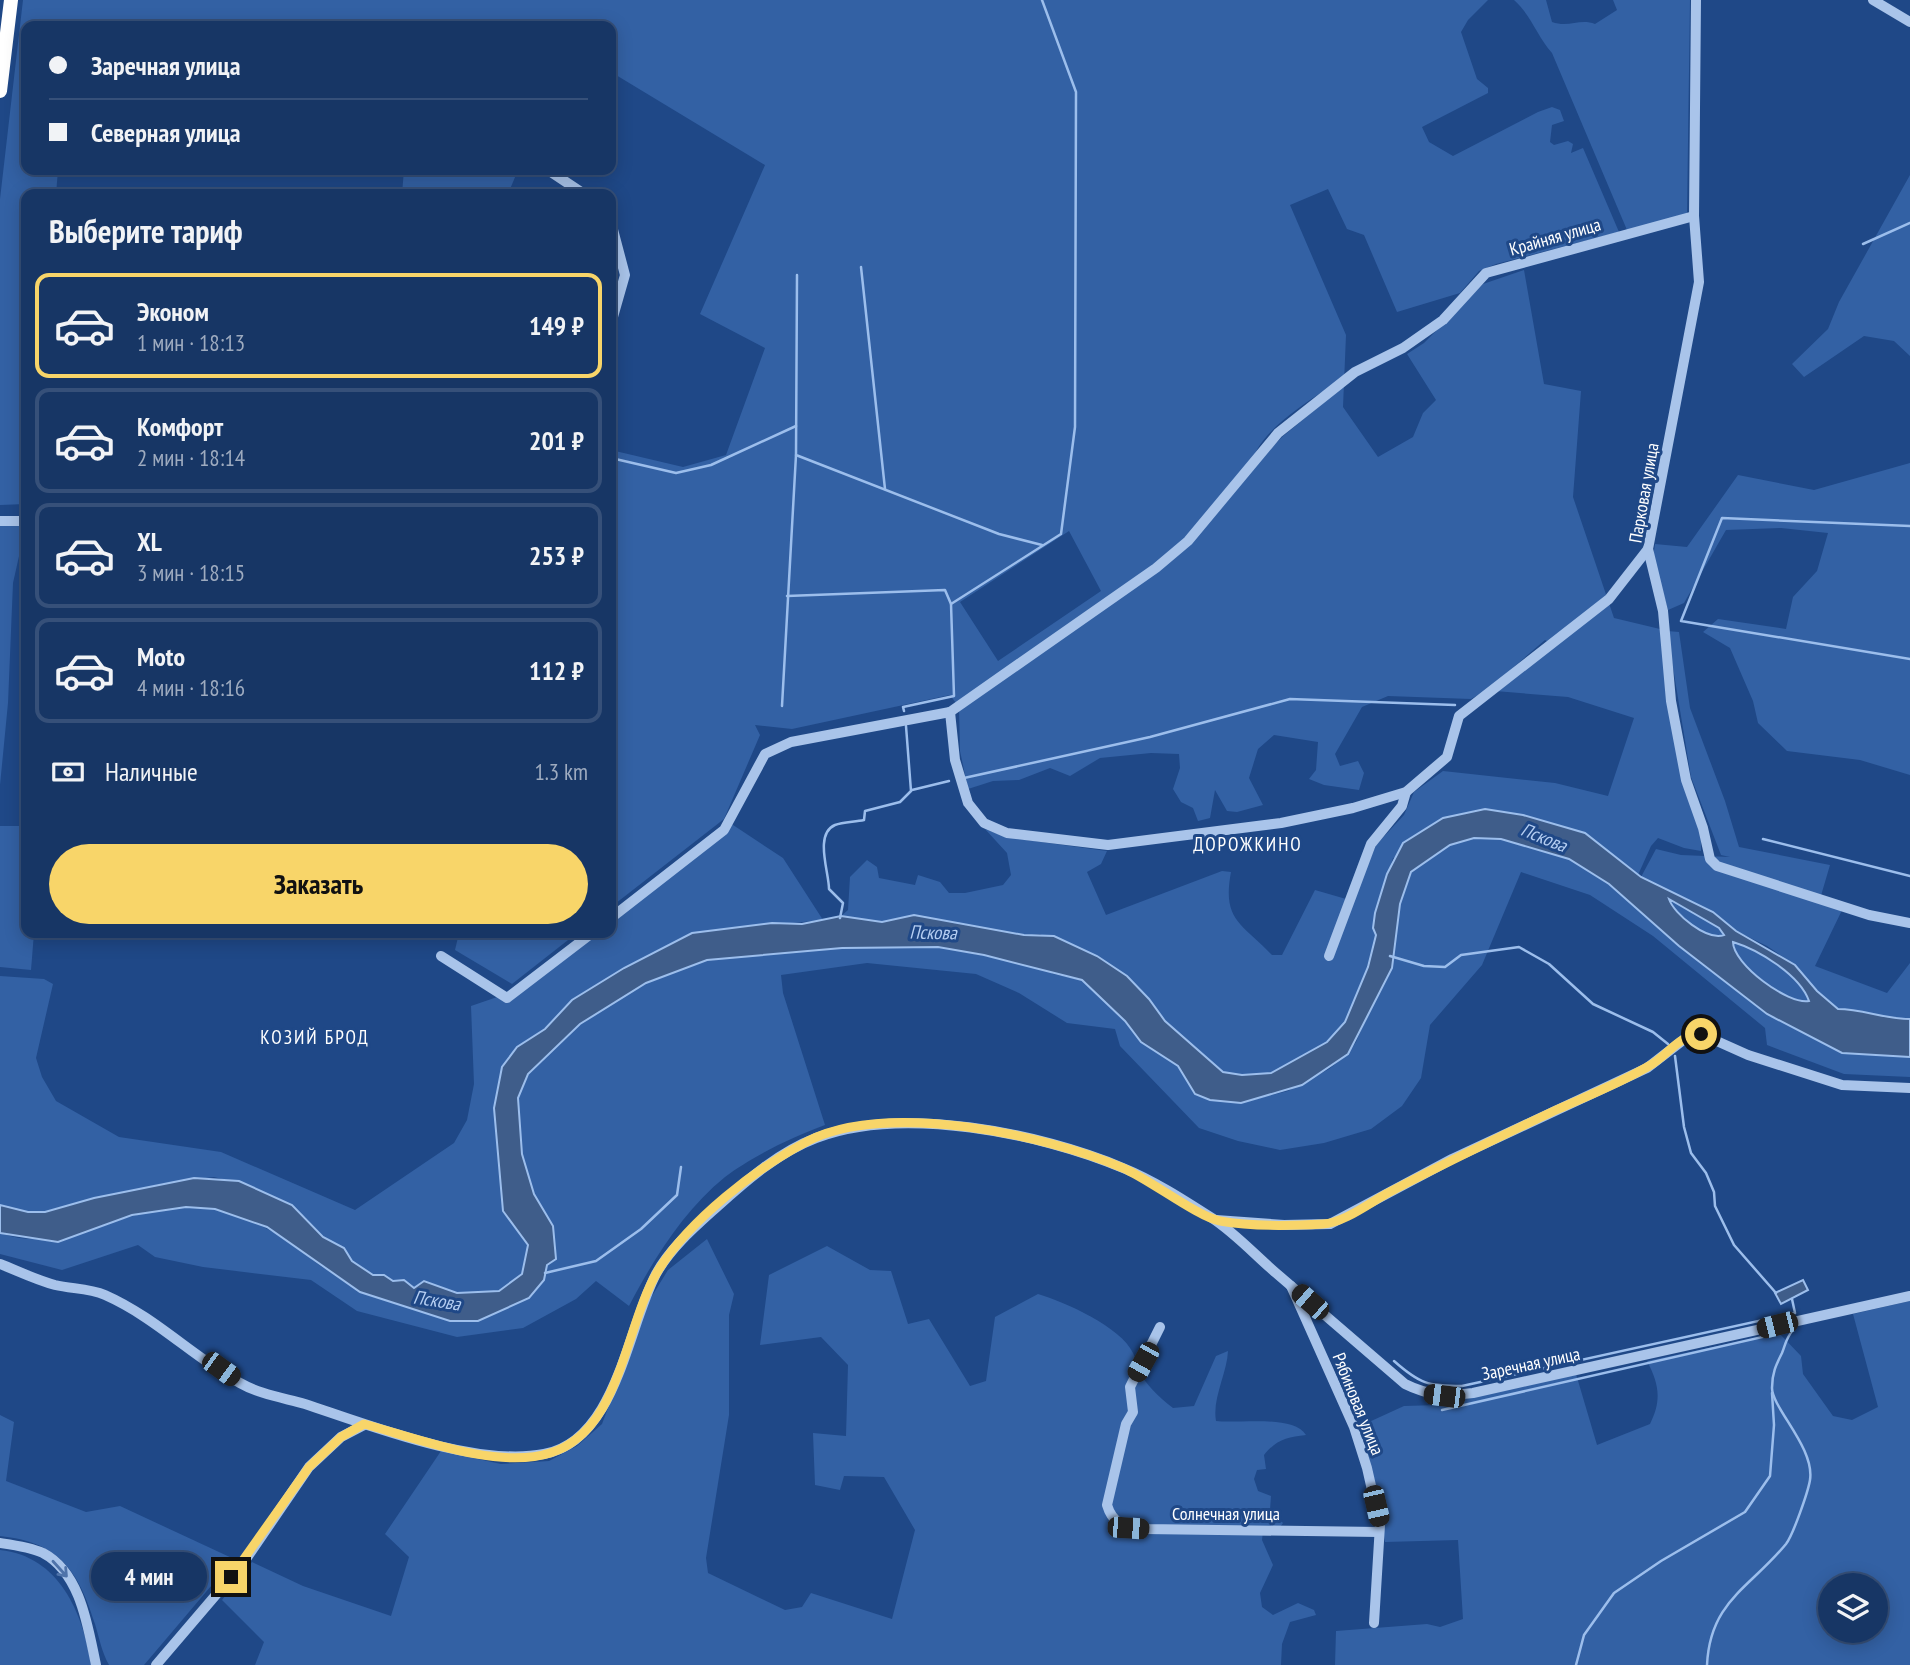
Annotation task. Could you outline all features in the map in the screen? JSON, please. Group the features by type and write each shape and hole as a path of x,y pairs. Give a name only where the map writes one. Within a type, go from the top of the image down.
{"highway":[{"path":"0,91 11,0"}],"street":[{"name":"Парковая улица","path":"1696,0 1694,216 1699,282 1648,549 1663,611 1671,701 1686,780 1703,828 1710,859 1717,866 1869,915 1910,923"},
{"path":"1873,0 1910,22"},
{"path":"556,175 576,189"},
{"name":"Крайняя улица","path":"950,712 1156,568 1188,541 1278,433 1355,372 1404,348 1443,320 1486,273 1694,216"},
{"path":"616,241 625,275 616,306"},
{"path":"0,521 21,521"},
{"path":"616,914 724,830 765,754 791,742 950,712 955,760 968,803 984,823 1007,833 1108,845 1281,823 1353,808 1406,792 1447,757 1459,716 1609,599 1648,549"},
{"path":"1329,956 1371,844 1402,806 1406,792"},
{"path":"441,956 508,998 586,938"},
{"name":"Заречная улица","path":"1216,1220 1283,1225 1330,1224 1452,1158 1647,1068 1691,1034 1701,1034 1748,1055 1842,1085 1910,1088"},
{"name":"Заречная улица","path":"0,1264 58,1286 107,1296 177,1338 242,1385 364,1424 494,1455 525,1457 551,1453 579,1437 596,1421 611,1391 648,1289 659,1268 683,1238 765,1167 810,1140 843,1130 897,1123 986,1130 1070,1149 1125,1168 1216,1220 1405,1384 1424,1394 1444,1396 1473,1393 1910,1296"},
{"name":"Рябиновая улица","path":"1291,1285 1354,1427 1367,1468 1379,1532 1374,1623"},
{"name":"Солнечная улица","path":"1160,1327 1130,1387 1133,1412 1126,1424 1108,1496 1110,1515 1116,1522 1128,1528 1145,1530 1379,1532"},
{"path":"156,1665 244,1562 309,1467 341,1437 364,1424"},
{"path":"0,1543 44,1553 69,1579 85,1615 96,1665"}],"shaded area":[{"path":"23,0 1488,0 1468,20 1461,32 1477,79 1488,88 1488,93 1422,127 1429,142 1453,156 1538,112 1552,107 1560,110 1564,121 1552,125 1550,142 1554,145 1568,141 1573,144 1571,153 1583,148 1619,232 1496,264 1479,271 1460,293 1397,312 1364,235 1347,229 1328,189 1290,205 1346,335 1343,407 1378,457 1413,437 1423,413 1436,400 1407,354 1424,343 1483,284 1524,270 1544,384 1581,391 1573,497 1614,618 1660,629 1701,835 1701,851 1658,838 1651,846 1638,875 1585,833 1523,815 1393,858 1375,913 1376,935 1368,967 1345,1022 1327,1042 1271,1073 1242,1075 1223,1072 1165,1021 1149,999 1040,934 1024,935 914,915 882,922 841,916 848,910 850,877 867,860 877,867 879,878 915,885 918,875 940,882 949,893 965,893 1003,885 1011,875 1007,853 985,829 1006,837 1107,851 1101,864 1087,872 1106,915 1222,871 1231,872 1229,901 1232,911 1243,927 1272,955 1282,955 1315,890 1353,901 1376,845 1404,815 1414,792 1443,771 1555,783 1608,796 1634,718 1568,697 1495,691 1555,646 1545,640 1487,690 1471,699 1388,696 1362,707 1335,754 1340,766 1358,761 1364,773 1359,790 1324,785 1309,779 1316,770 1318,742 1274,735 1258,749 1249,778 1263,805 1237,812 1227,811 1215,790 1210,818 1198,821 1193,808 1181,802 1173,789 1180,768 1179,754 1151,753 1100,758 1070,776 1050,768 1019,780 993,781 968,789 960,751 959,707 950,695 792,729 755,725 760,735 724,819 616,903 616,451 683,467 726,455 765,348 700,314 765,165 616,75 616,21 21,21 21,175 58,175 56,189 21,189 21,504 0,505 0,199","holes":["1322,392 1327,400 1282,437 1250,470 1259,447 1277,425","1069,531 1101,591 998,661 960,602"]},
{"path":"1514,0 1546,0 1552,22 1595,24 1617,10 1613,0 1690,0 1687,214 1627,230 1552,53"},
{"path":"404,175 516,175 510,189 402,189"},
{"path":"1910,175 1910,356 1894,341 1864,336 1804,377 1792,364 1828,329 1839,302"},
{"path":"1910,463 1910,775 1860,760 1787,751 1758,723 1753,701 1730,648 1703,632 1718,619 1786,629 1793,597 1817,571 1828,533 1781,528 1726,530 1684,603 1668,610 1653,558 1655,544 1687,547 1738,475 1814,490"},
{"path":"0,524 21,525 21,547 13,583 8,703 0,785"},
{"path":"1667,631 1679,632 1690,708 1739,847 1830,865 1820,899 1844,906 1815,966 1887,993 1910,963 1910,1019 1838,1009 1817,991 1795,965 1767,946 1736,931 1713,912 1641,877 1656,849 1681,855 1730,857 1721,855 1691,777"},
{"path":"727,821 783,858 823,920 692,933 624,968 572,1000 545,1029 517,1047 502,1067 494,1109 503,1211 528,1245 522,1274 499,1291 457,1293 424,1281 414,1288 404,1280 393,1281 384,1275 373,1275 352,1261 344,1248 323,1237 292,1205 253,1187 214,1177 160,1184 45,1212 28,1212 0,1205 0,976 44,979 53,984 36,1058 42,1077 56,1101 119,1137 221,1152 355,1210 454,1143 467,1120 474,1084 471,1006 503,995 585,938 616,938 616,913"},
{"path":"0,826 21,826 21,938 34,938 31,970 0,967"},
{"path":"1474,838 1501,839 1569,859 1609,884 1679,946 1767,1014 1842,1053 1910,1057 1910,1077 1844,1074 1767,1045 1765,1028 1653,936 1590,895 1521,872 1482,965 1430,1025 1421,1078 1402,1106 1371,1129 1324,1143 1280,1150 1238,1141 1199,1128 1120,1046 1115,1029 1067,1023 1019,993 976,974 867,963 781,975 783,993 825,1125 787,1141 735,1169 710,1190 671,1237 629,1306 596,1281 576,1299 523,1328 457,1337 357,1311 311,1280 203,1267 155,1257 138,1245 62,1270 0,1254 0,1233 24,1238 47,1238 70,1235 164,1209 188,1207 217,1210 259,1225 285,1239 322,1267 336,1274 450,1321 544,1280 547,1265 556,1259 553,1226 534,1194 522,1154 518,1098 528,1074 580,1024 646,983 707,960 842,948 938,947 1041,967 1053,974 1082,980 1125,1021 1141,1042 1178,1066 1195,1094 1210,1100 1241,1103 1288,1091 1329,1069 1348,1054 1356,1042 1377,993 1392,968 1400,904 1411,872 1450,845"},
{"path":"1669,899 1719,928 1725,935 1710,934 1692,925 1677,912"},
{"path":"458,938 571,938 512,984 455,950"},
{"path":"1733,942 1766,957 1788,973 1809,1001 1788,997 1764,982 1743,961"},
{"path":"707,1239 734,1294 729,1315 729,1415 706,1558 708,1573 785,1610 802,1607 811,1593 892,1619 915,1530 884,1477 844,1476 840,1490 815,1485 813,1433 846,1436 848,1365 821,1337 760,1345 769,1275 827,1246 870,1270 891,1271 908,1324 929,1319 970,1386 986,1381 995,1317 1038,1294 1077,1309 1117,1334 1127,1343 1135,1357 1137,1369 1145,1380 1157,1395 1173,1408 1194,1406 1216,1356 1228,1351 1216,1404 1216,1421 1277,1422 1299,1428 1306,1435 1288,1438 1273,1446 1264,1455 1266,1469 1257,1470 1254,1479 1258,1491 1271,1496 1270,1510 1283,1523 1280,1527 1263,1531 1262,1540 1273,1565 1260,1593 1262,1607 1273,1615 1298,1603 1314,1610 1316,1615 1290,1622 1282,1644 1281,1665 255,1665 264,1642 222,1600 252,1562 303,1586 391,1616 409,1557 385,1534 441,1451 501,1464 549,1461 577,1446 602,1424 647,1304 668,1270"},
{"path":"1910,1301 1910,1665 1335,1665 1336,1631 1427,1624 1440,1627 1463,1619 1458,1540 1385,1542 1374,1482 1358,1427 1404,1406 1438,1405 1576,1374 1597,1445 1650,1424 1658,1392 1647,1361 1779,1333 1801,1356 1803,1374 1833,1416 1852,1420 1878,1407 1853,1314"},
{"path":"0,1415 14,1422 6,1481 86,1512 120,1506 234,1559 144,1665 109,1665 81,1588 63,1562 52,1552 37,1545 0,1536"},
{"path":"0,1550 38,1563 53,1575 65,1590 82,1626 91,1665 0,1665"}],"water":[{"name":"Пскова","path":"1485,809 1523,815 1585,833 1641,877 1713,912 1736,931 1795,965 1817,991 1838,1009 1910,1019 1910,1057 1842,1053 1767,1014 1679,946 1609,884 1569,859 1501,839 1474,838 1450,845 1411,872 1400,904 1392,968 1348,1054 1302,1085 1241,1103 1210,1100 1195,1094 1178,1066 1141,1042 1125,1021 1082,980 984,955 938,947 842,948 707,960 646,983 580,1024 528,1074 518,1098 522,1154 534,1194 553,1226 556,1259 547,1265 544,1280 529,1298 478,1321 450,1321 360,1292 267,1227 215,1209 186,1207 132,1215 58,1242 0,1233 0,1205 28,1212 45,1212 94,1198 194,1178 239,1181 292,1205 323,1237 344,1248 352,1261 373,1275 384,1275 393,1281 404,1280 414,1288 424,1281 457,1293 499,1291 522,1274 528,1245 503,1211 494,1108 502,1067 517,1047 545,1029 572,1000 624,968 692,933 772,923 802,924 841,916 882,922 914,915 1024,935 1054,936 1097,956 1127,976 1165,1021 1223,1072 1242,1075 1271,1073 1327,1042 1345,1022 1368,967 1376,935 1373,928 1375,913 1387,874 1403,843 1443,818","holes":["1669,899 1719,928 1724,935 1709,934 1692,925 1677,912","1733,942 1755,951 1788,973 1809,1001 1788,997 1763,981 1742,961"]},
{"path":"1803,1280 1808,1290 1781,1304 1775,1293"}],"waterway":[{"path":"904,711 903,707 954,696 951,604 1061,534 1075,427 1076,92 1042,0"},
{"path":"1863,244 1910,223"},
{"path":"861,267 885,489"},
{"path":"797,275 796,455 999,534 1042,545"},
{"path":"616,459 676,473 711,465 796,426"},
{"path":"782,706 796,455"},
{"path":"1910,526 1722,518 1681,621 1910,659"},
{"path":"787,596 945,590 951,604"},
{"path":"964,778 1150,737 1290,699 1455,705"},
{"path":"840,918 843,903 829,889 824,854 825,836 835,825 864,820 865,811 900,802 911,791 906,726"},
{"path":"912,790 949,781"},
{"path":"1763,839 1910,876"},
{"path":"1390,956 1424,966 1445,967 1461,955 1519,947 1549,964 1593,1004 1653,1032 1668,1044"},
{"path":"1675,1056 1684,1127 1691,1153 1706,1173 1714,1192 1715,1206 1734,1245 1776,1293"},
{"path":"545,1273 596,1261 641,1229 677,1195 681,1167"},
{"path":"1394,1361 1425,1382 1462,1386 1795,1313 1792,1299"},
{"path":"1442,1410 1793,1330"},
{"path":"1707,1665 1710,1643 1724,1610 1786,1544 1809,1486 1810,1468 1806,1455 1772,1388 1775,1369 1793,1330"},
{"path":"1576,1665 1584,1635 1614,1593 1661,1561 1745,1512 1770,1476 1774,1425 1772,1393"}],"district":[{"name":"ДОРОЖКИНО","path":"1248,844"},
{"name":"КОЗИЙ БРОД","path":"315,1037"}],"route":[{"path":"231,1577 309,1467 341,1437 364,1424 440,1445 494,1455 525,1457 551,1453 579,1437 596,1421 611,1391 643,1300 659,1268 683,1238 738,1188 765,1167 810,1140 843,1130 897,1123 986,1130 1070,1149 1125,1168 1216,1220 1283,1225 1330,1224 1452,1158 1647,1068 1691,1034 1701,1034"}]}
